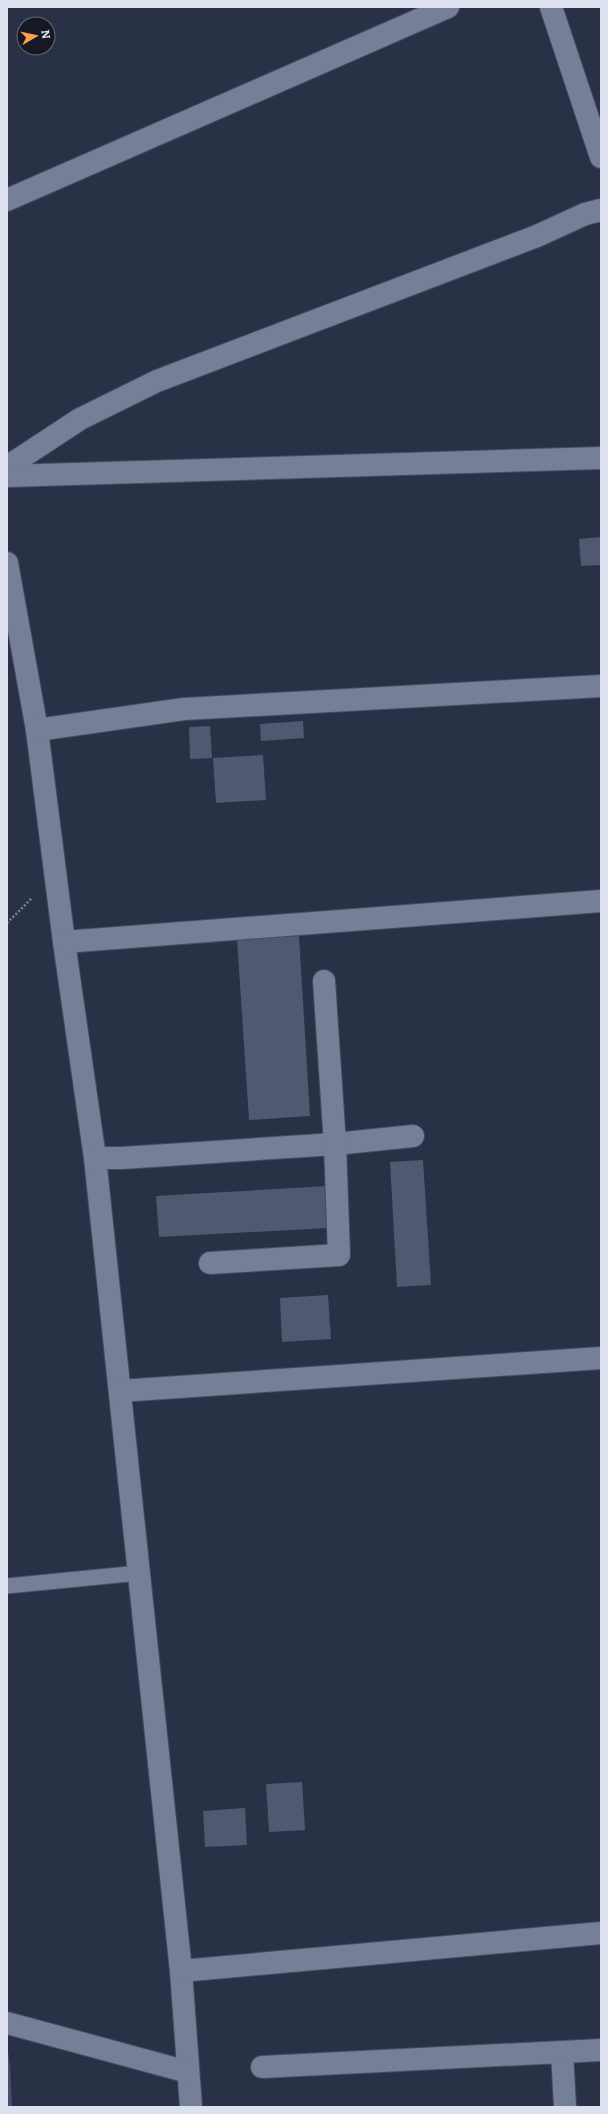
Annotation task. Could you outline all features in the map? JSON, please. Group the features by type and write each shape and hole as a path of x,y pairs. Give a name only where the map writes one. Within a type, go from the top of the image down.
{"street":[{"path":"7,200 448,7"},
{"path":"551,7 601,157"},
{"path":"7,467 80,419 158,381 537,236 585,214 601,210"},
{"path":"7,476 601,458"},
{"path":"7,563 37,730 64,942 95,1158 181,1971 190,2107"},
{"path":"37,730 184,709 601,686"},
{"path":"64,942 601,901"},
{"path":"210,1263 339,1255 335,1144 324,981"},
{"path":"95,1158 122,1158 335,1144 413,1136"},
{"path":"120,1391 601,1358"},
{"path":"181,1971 601,1933"},
{"path":"7,2024 188,2072"},
{"path":"262,2068 601,2050"},
{"path":"562,2052 565,2107"}],"lane":[{"path":"7,1586 139,1574"}],"shaded area":[{"path":"7,2044 10,2066 12,2107 7,2107"}],"building":[{"path":"601,537 601,565 581,566 579,539"},
{"path":"303,721 304,738 261,741 260,724"},
{"path":"210,726 212,758 190,759 189,727"},
{"path":"263,755 266,800 216,803 213,758"},
{"path":"299,936 310,1116 249,1120 237,939"},
{"path":"423,1160 431,1285 397,1287 390,1162"},
{"path":"327,1186 329,1228 159,1237 156,1196"},
{"path":"328,1295 331,1339 282,1342 280,1298"},
{"path":"302,1782 305,1830 269,1832 266,1784"},
{"path":"245,1808 247,1845 205,1847 203,1811"}]}
